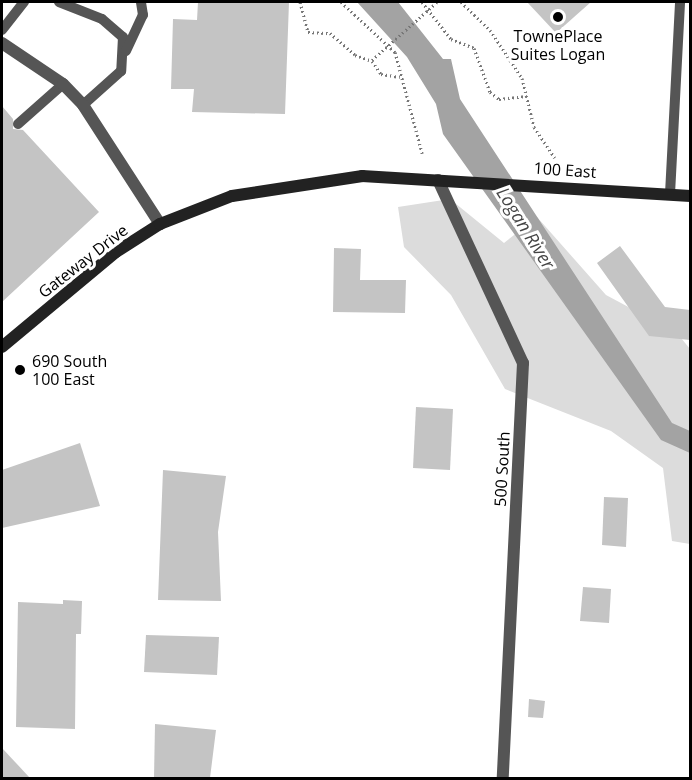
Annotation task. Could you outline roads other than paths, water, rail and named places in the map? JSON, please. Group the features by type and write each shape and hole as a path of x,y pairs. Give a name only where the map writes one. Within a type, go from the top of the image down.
{"main road":[{"name":"Gateway Drive","path":"2,347 116,252 160,224 232,196 303,182 363,176 438,180"},
{"name":"100 East","path":"438,180 690,196"}],"street":[{"path":"2,43 63,84 83,105 160,224"},
{"name":"500 South","path":"438,180 523,363 503,778"}],"lane":[{"path":"2,30 24,2"},
{"path":"59,2 102,19 123,37 125,52"},
{"path":"83,105 121,71 125,52 143,15 141,2"},
{"path":"670,194 680,2"},
{"path":"18,124 63,84"}],"water":[{"name":"Logan River","path":"357,2 398,2 443,59 451,59 460,99 672,423 690,431 690,453 661,440 443,134 436,104 407,57"}],"place":[{"name":"TownePlace Suites Logan","path":"558,17"},
{"name":"690 South 100 East","path":"20,370"}]}
